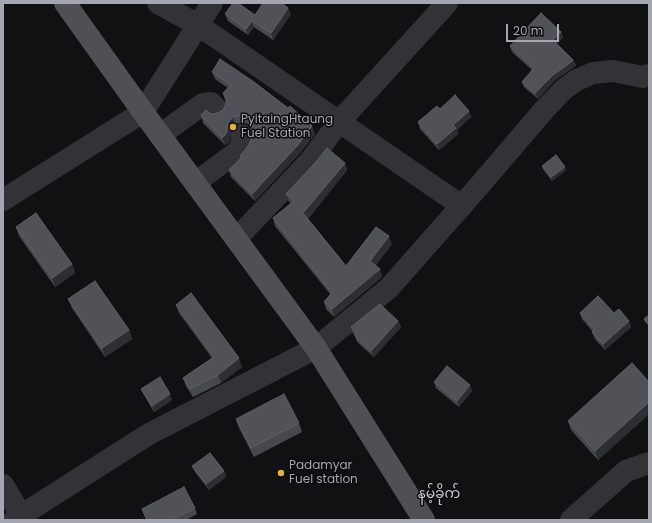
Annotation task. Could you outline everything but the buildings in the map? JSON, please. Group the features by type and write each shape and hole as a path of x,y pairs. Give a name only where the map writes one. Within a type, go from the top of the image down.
{"main road":[{"path":"65,3 316,348 424,520"}],"street":[{"path":"158,3 198,25 462,206"},
{"path":"3,200 143,112 212,3"},
{"path":"236,239 310,161 339,122 447,3"},
{"path":"3,485 20,518 149,434 316,348 389,288 462,206 544,110 564,90 577,80 593,73 614,71 643,77 649,75"},
{"path":"160,135 203,104 211,103 217,109"},
{"path":"195,183 238,151 242,142 242,135"},
{"path":"571,520 626,471 649,463"}],"place":[{"name":"PyitaingHtaung Fuel Station","path":"233,127"},
{"name":"Padamyar Fuel station","path":"281,473"}],"district":[{"name":"နမ့်ခိုက်","path":"439,494"}]}
